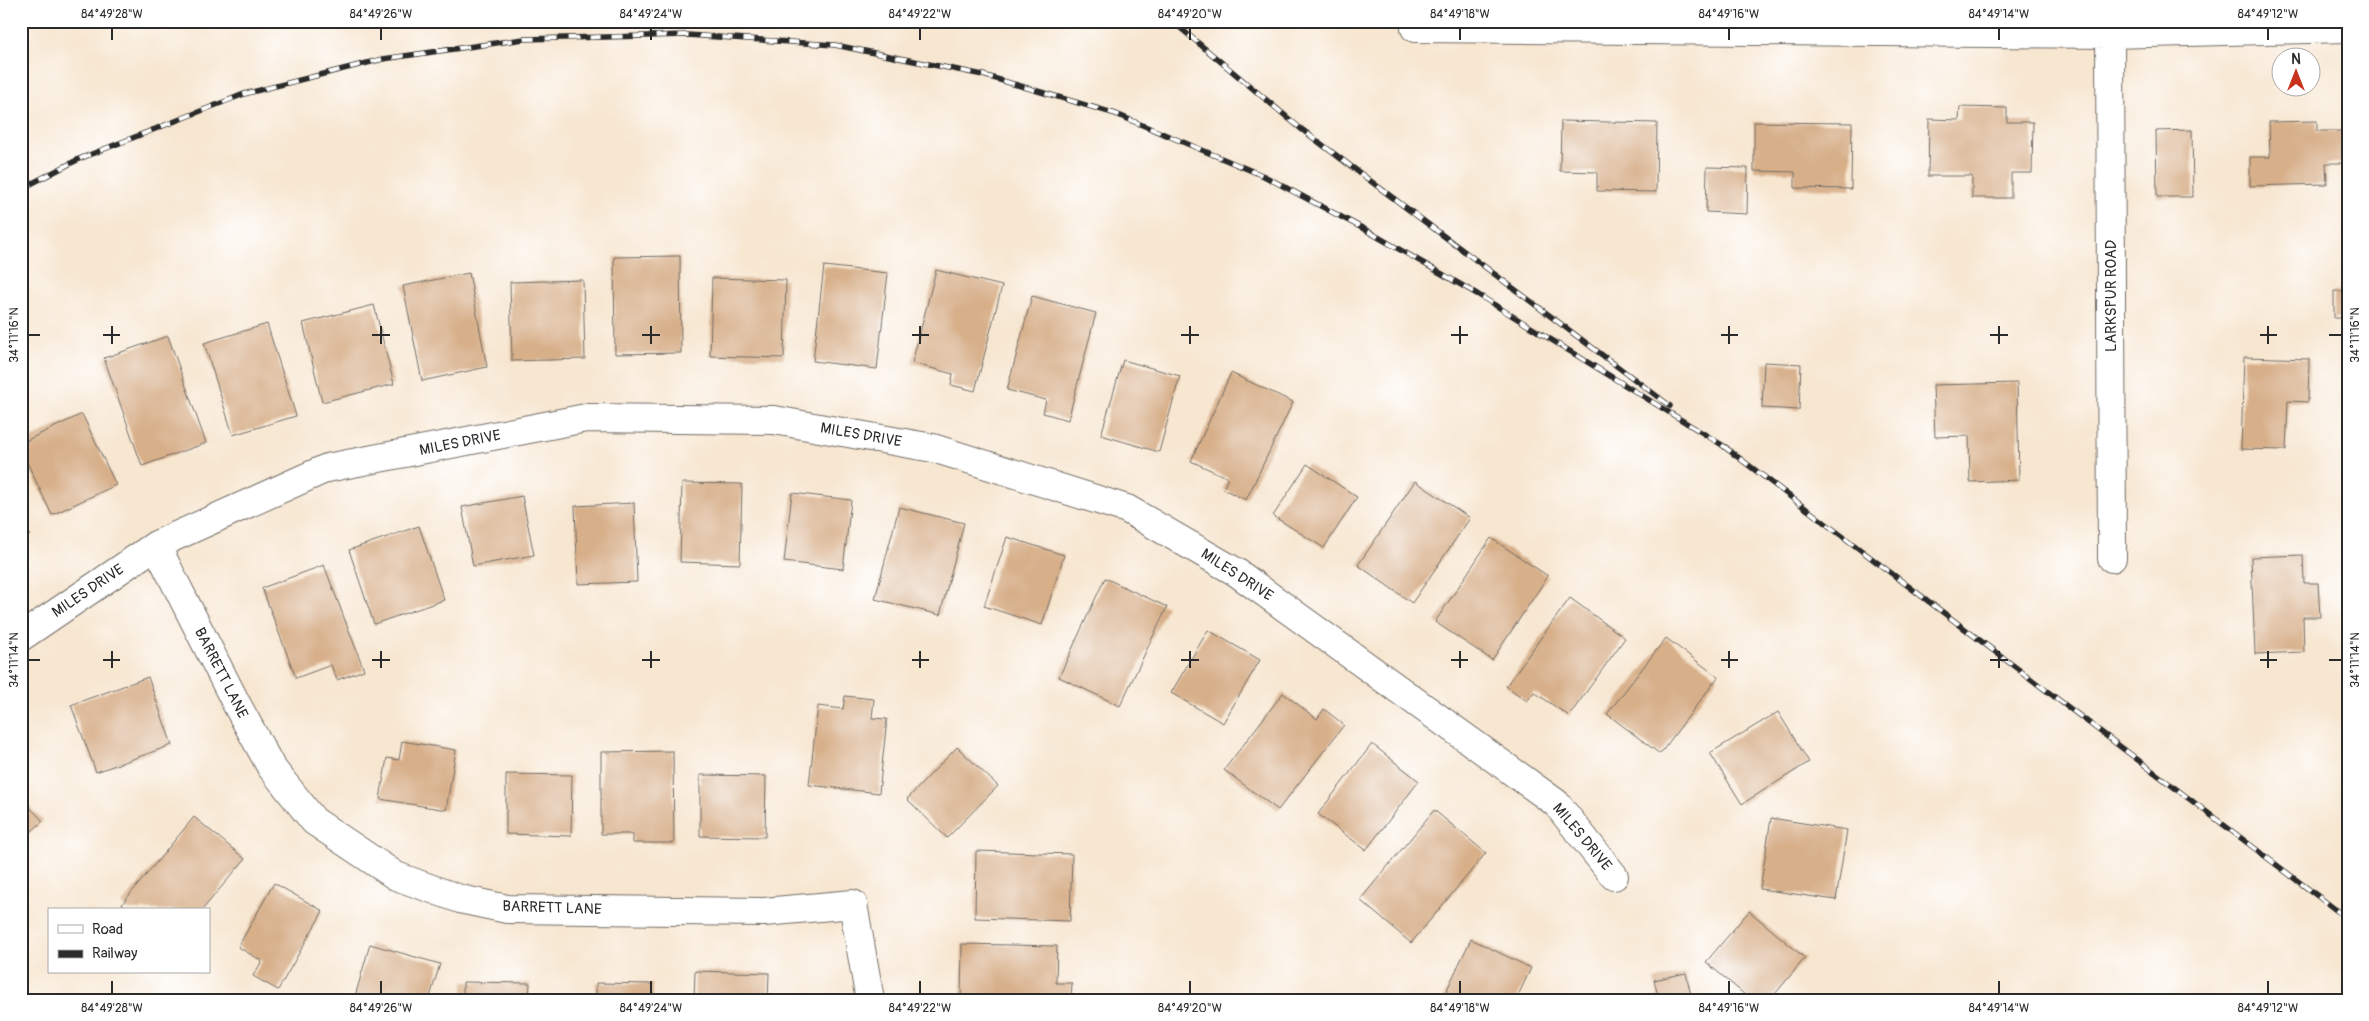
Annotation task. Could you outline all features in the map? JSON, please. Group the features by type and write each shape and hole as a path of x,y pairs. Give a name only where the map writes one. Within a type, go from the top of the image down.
{"street":[{"path":"1415,28 2110,34 2348,28"},
{"name":"LARKSPUR ROAD","path":"2110,34 2112,558"},
{"name":"MILES DRIVE","path":"21,637 156,545 327,468 586,418 774,420 933,448 1127,509 1236,572 1556,803 1614,876"},
{"name":"BARRETT LANE","path":"156,545 236,705 271,767 314,822 396,876 460,899 507,908 764,912 853,904 870,1000"}],"building":[{"path":"1960,107 2007,108 2007,122 2033,122 2032,173 2011,173 2011,198 1972,198 1972,176 1928,176 1929,119 1959,120"},
{"path":"1561,121 1657,123 1656,192 1597,191 1597,172 1560,171"},
{"path":"2317,121 2317,131 2348,131 2348,163 2326,163 2327,184 2250,186 2250,157 2270,157 2269,122"},
{"path":"1754,122 1852,123 1851,189 1795,188 1795,172 1754,171"},
{"path":"2192,130 2193,197 2157,197 2156,131"},
{"path":"1707,167 1748,168 1747,214 1706,212"},
{"path":"680,256 681,353 615,354 614,257"},
{"path":"824,266 888,273 877,369 813,361"},
{"path":"936,270 1002,286 975,391 951,385 953,374 912,363"},
{"path":"469,273 487,367 422,381 403,286"},
{"path":"712,278 786,280 784,358 710,356"},
{"path":"583,280 585,359 512,361 510,282"},
{"path":"2334,291 2348,291 2348,318 2334,318"},
{"path":"1032,296 1096,313 1068,420 1043,413 1046,400 1007,390"},
{"path":"374,305 394,384 322,402 303,323"},
{"path":"267,324 296,416 233,435 204,343"},
{"path":"168,336 206,443 142,466 104,358"},
{"path":"2244,357 2309,359 2308,402 2288,401 2286,450 2241,449"},
{"path":"1123,360 1180,376 1159,452 1101,435"},
{"path":"1764,362 1801,364 1799,410 1762,408"},
{"path":"1231,373 1293,402 1246,500 1223,489 1228,478 1191,461"},
{"path":"2017,383 2019,480 1970,482 1969,436 1935,437 1933,385"},
{"path":"82,414 116,485 52,515 21,450 21,443"},
{"path":"1307,464 1357,497 1324,548 1273,516"},
{"path":"1415,481 1470,518 1412,603 1358,565"},
{"path":"682,483 742,484 740,564 680,562"},
{"path":"792,493 851,500 843,569 784,562"},
{"path":"522,496 534,555 473,566 462,507"},
{"path":"634,503 637,582 578,584 575,506"},
{"path":"899,507 964,523 940,615 875,599"},
{"path":"21,520 30,535 21,540"},
{"path":"419,526 444,600 374,624 349,550"},
{"path":"1007,537 1064,555 1042,625 984,606"},
{"path":"1491,538 1548,576 1492,660 1435,622"},
{"path":"2303,555 2304,583 2318,583 2320,617 2303,617 2304,652 2255,654 2251,557"},
{"path":"324,565 364,670 337,680 331,665 296,678 262,588"},
{"path":"1105,578 1167,607 1120,706 1059,677"},
{"path":"1570,598 1625,638 1569,716 1534,692 1527,701 1506,686"},
{"path":"1208,630 1260,660 1223,723 1171,693"},
{"path":"1666,638 1718,677 1660,754 1607,714"},
{"path":"148,677 172,745 96,772 71,705"},
{"path":"1283,693 1317,719 1324,709 1344,725 1278,810 1224,770"},
{"path":"845,696 874,699 872,718 887,719 879,793 809,785 818,706 843,709"},
{"path":"1778,712 1809,762 1742,804 1710,753"},
{"path":"402,741 456,750 446,810 380,799 387,758 399,760"},
{"path":"1372,744 1419,781 1366,850 1318,814"},
{"path":"957,747 998,786 947,838 907,799"},
{"path":"673,751 674,843 633,843 633,834 601,834 601,752"},
{"path":"506,774 572,775 571,836 506,834"},
{"path":"700,775 766,776 765,837 700,836"},
{"path":"21,798 43,821 21,841"},
{"path":"1434,810 1486,853 1411,943 1360,900"},
{"path":"194,817 245,859 204,908 127,908 122,904"},
{"path":"1771,818 1847,830 1836,900 1760,889"},
{"path":"976,851 1072,854 1070,921 975,918"},
{"path":"274,883 323,911 278,990 253,976 262,961 238,947"},
{"path":"1749,911 1805,958 1770,1000 1751,1000 1706,962"},
{"path":"1471,939 1531,968 1516,1000 1442,1000"},
{"path":"370,944 440,964 429,1000 354,1000"},
{"path":"962,944 1057,946 1056,983 1072,983 1071,1000 961,1000"},
{"path":"695,971 769,973 768,1000 694,1000"},
{"path":"1686,973 1692,1000 1646,1000 1658,996 1654,980"},
{"path":"463,982 530,983 529,1000 463,1000"},
{"path":"596,983 653,984 653,1000 596,1000"}],"railway":[{"path":"1172,21 1300,128 1670,406"},
{"path":"21,189 79,159 244,94 383,59 524,39 687,35 835,45 983,75 1116,114 1264,176 1364,229 1477,294 1727,448"},
{"path":"1722,445 2348,919"}]}
